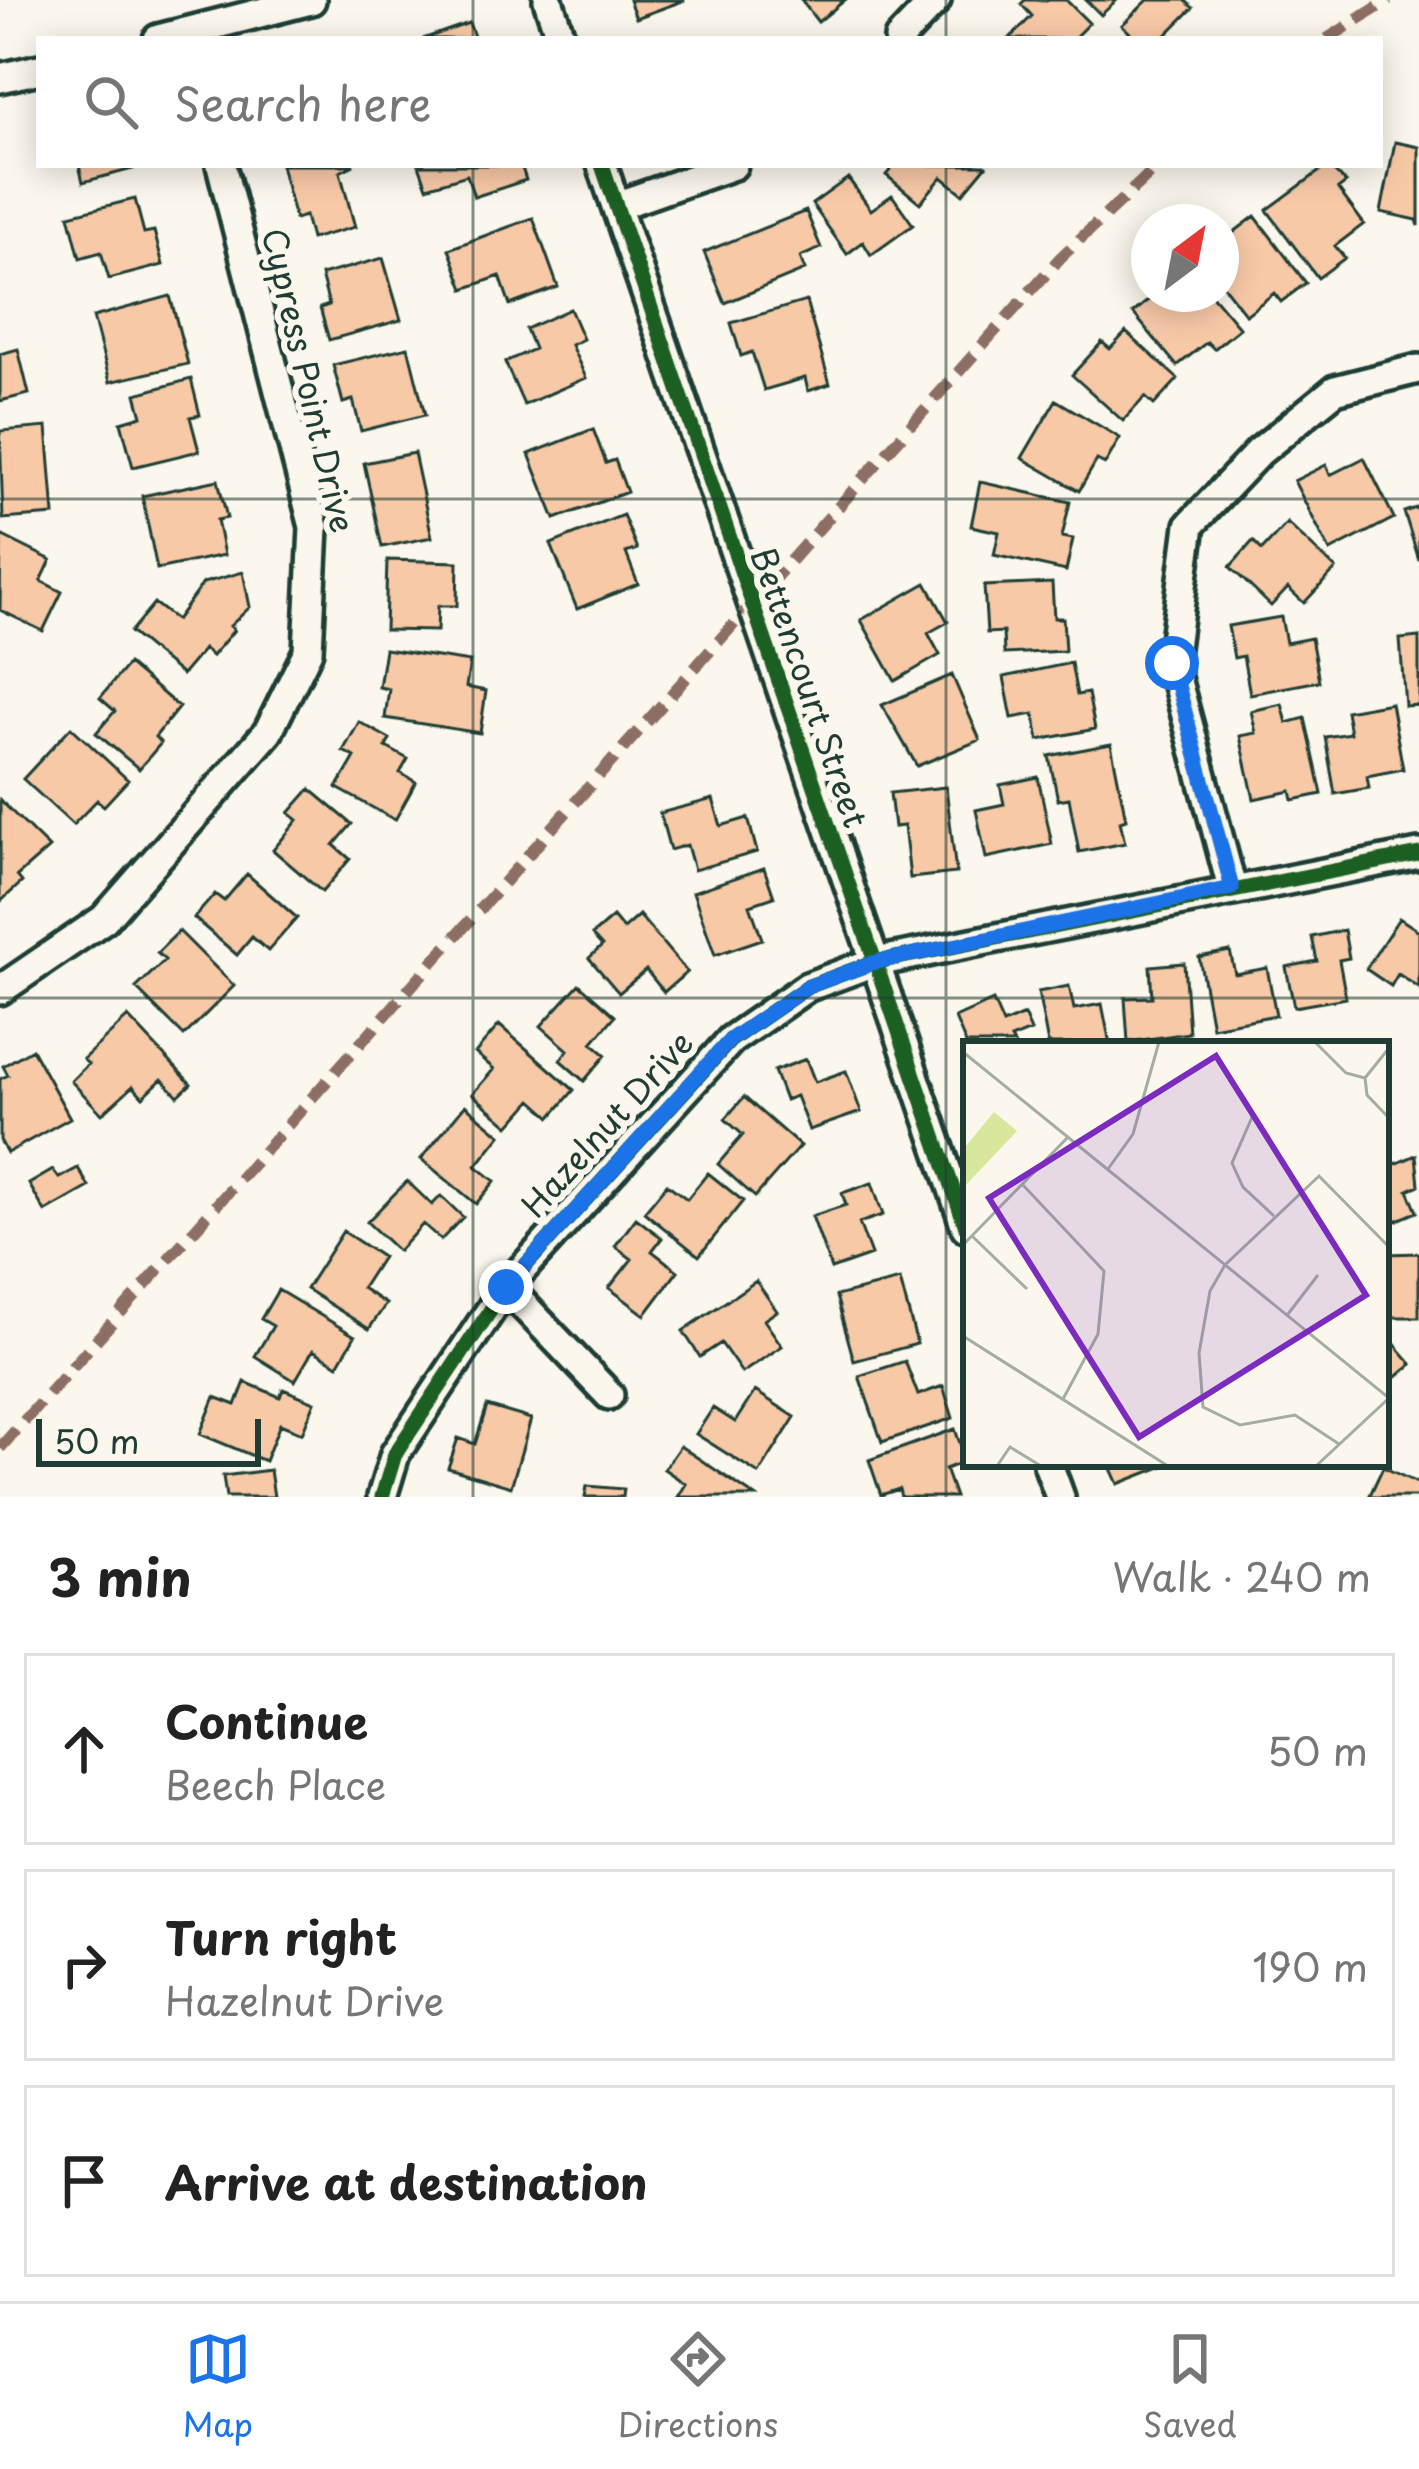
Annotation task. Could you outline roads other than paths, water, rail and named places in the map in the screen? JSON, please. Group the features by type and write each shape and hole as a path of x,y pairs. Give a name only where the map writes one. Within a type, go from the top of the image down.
{"street":[{"path":"188,35 311,0"},
{"path":"548,0 560,36"},
{"path":"902,36 936,0"},
{"path":"0,78 36,69"},
{"name":"Cypress Point Drive","path":"0,990 104,919 268,732 308,651 314,527 222,168"},
{"name":"Bettencourt Street","path":"603,168 963,1219"},
{"path":"616,206 724,168"},
{"path":"1232,888 1172,663 1190,525 1259,452 1334,390 1418,369"},
{"name":"Hazelnut Drive","path":"382,1497 395,1454 506,1287 730,1040 807,987 872,963 1419,854"},
{"path":"506,1287 609,1395"},
{"path":"1049,1467 1060,1497"}]}
